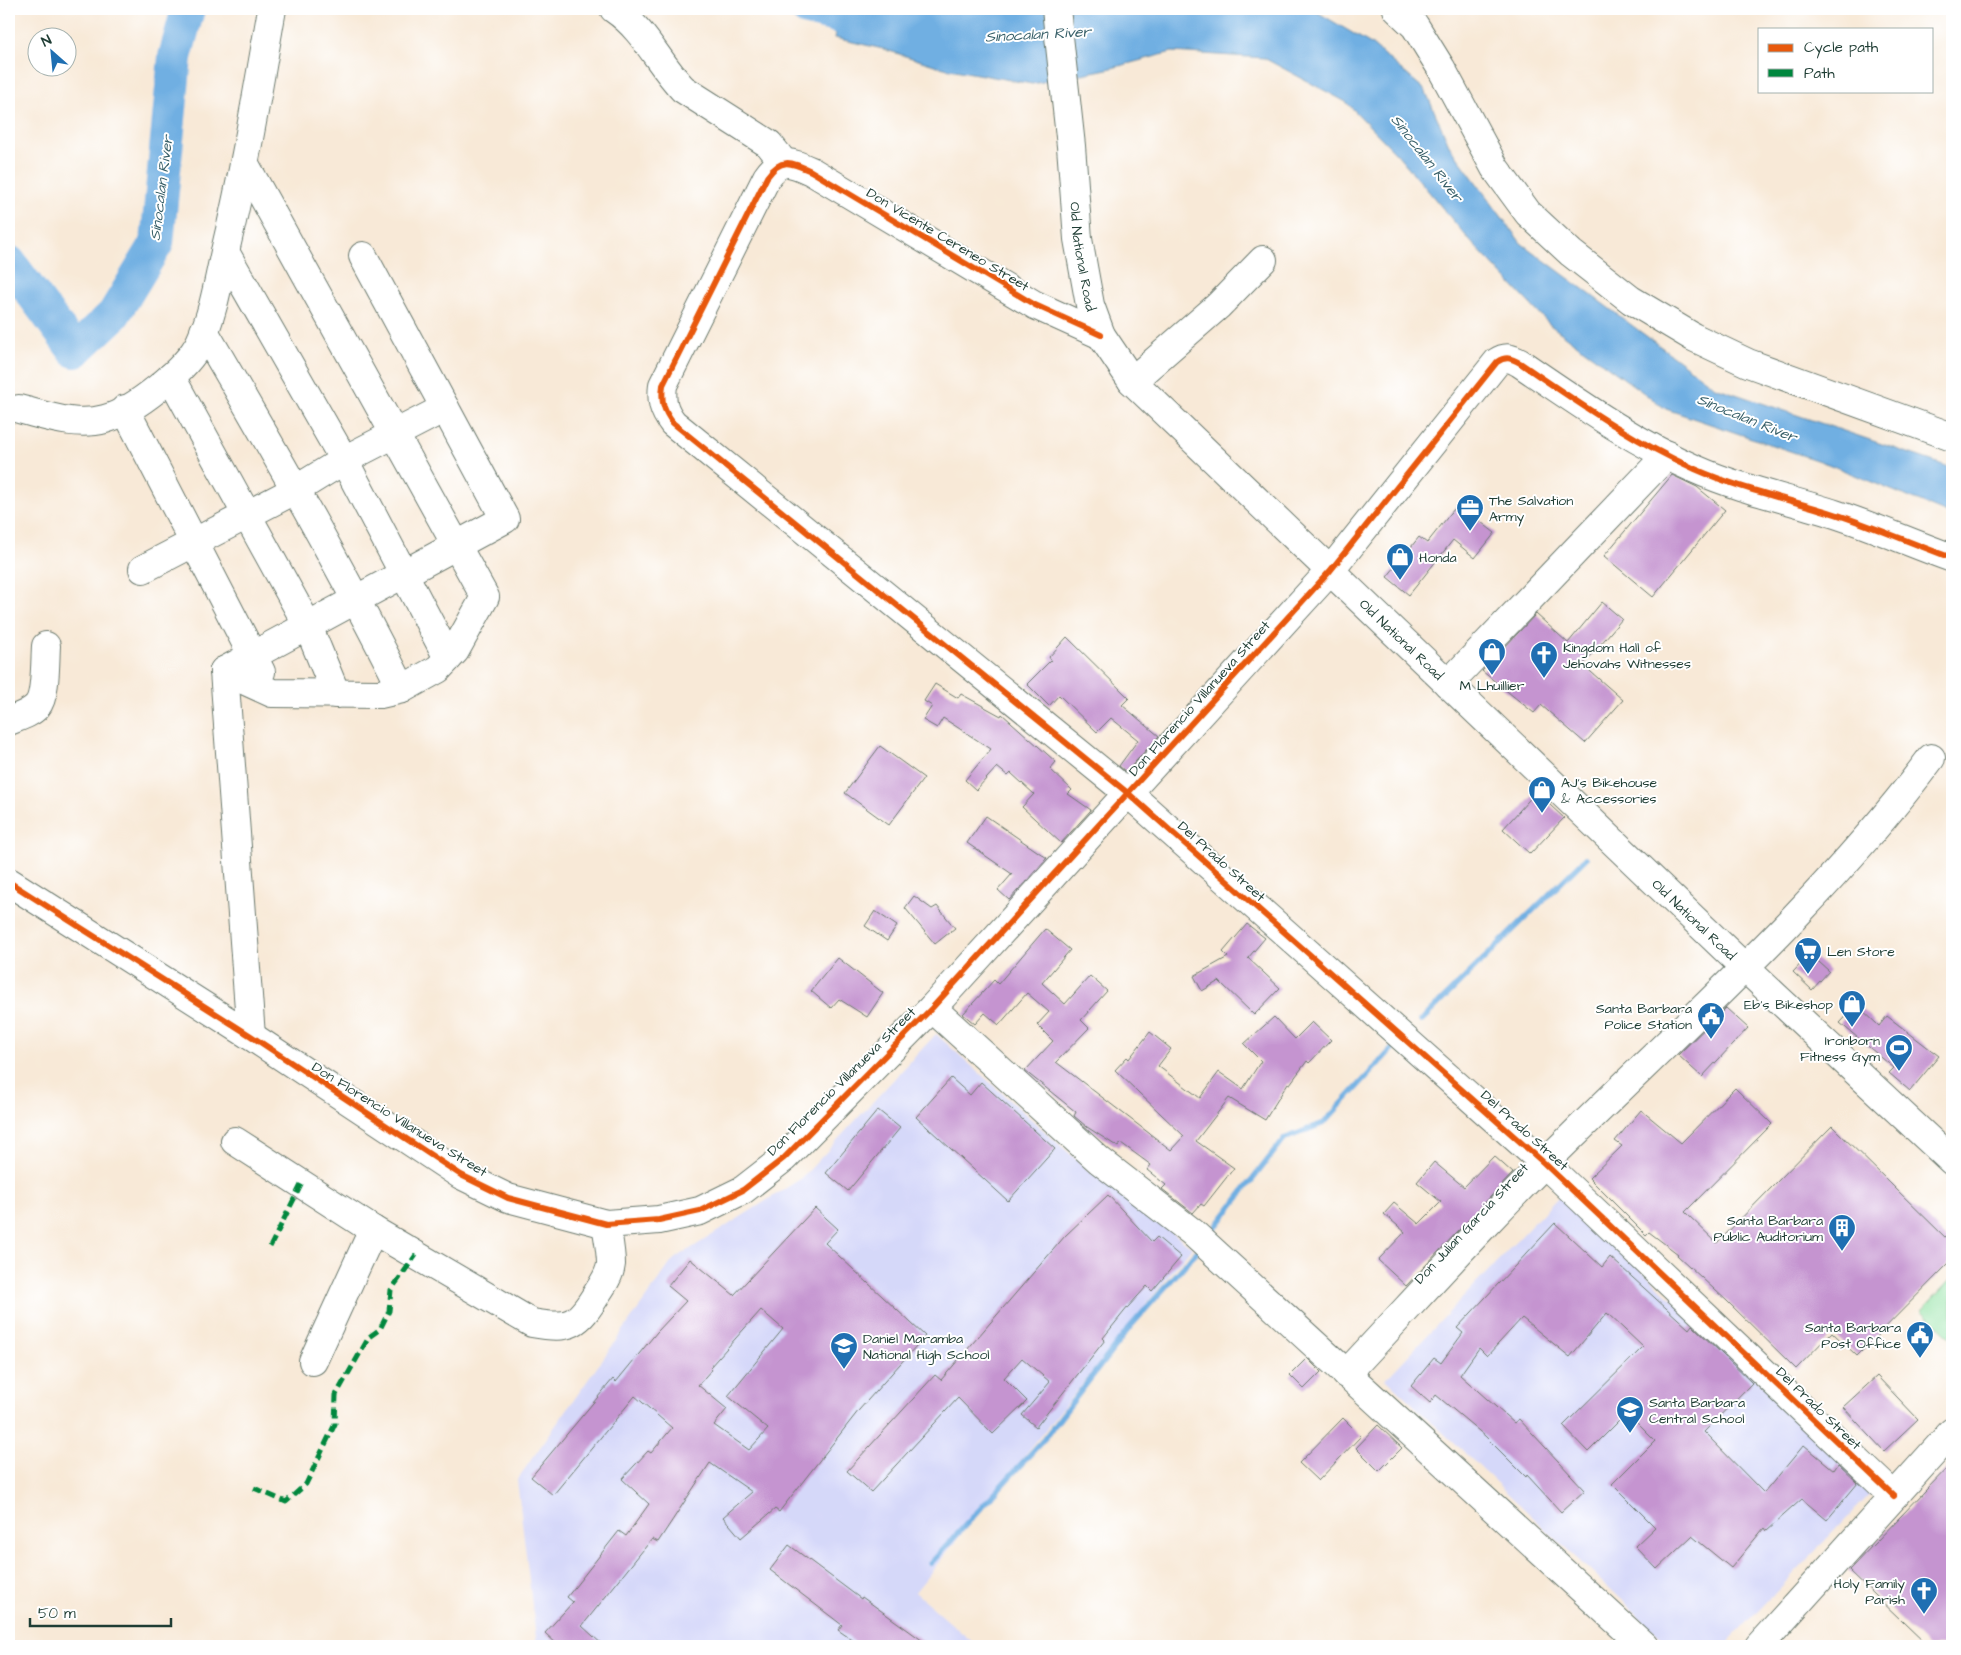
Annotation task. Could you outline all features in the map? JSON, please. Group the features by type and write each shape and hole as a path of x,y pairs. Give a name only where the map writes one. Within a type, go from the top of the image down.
{"street":[{"path":"19,409 75,423 105,419 144,399 171,377 199,343 211,312 246,166 272,9"},
{"path":"614,9 634,25 666,66 671,77 683,89 769,144 784,163"},
{"name":"Old National Road","path":"1056,9 1071,146 1078,239 1090,305 1101,336 1132,381 1744,966 1952,1161"},
{"path":"1397,9 1416,26 1495,168 1528,212 1578,259 1631,300 1693,337 1738,359 1952,437"},
{"name":"Don Vicente Cereneo Street","path":"784,163 794,163 811,171 1035,306 1101,336"},
{"name":"Del Prado Street","path":"784,163 774,167 767,177 663,385 661,400 665,412 680,429 1129,794 1544,1163 1894,1496"},
{"path":"224,671 272,693 380,694 402,689 438,669 455,651 485,597 246,166"},
{"path":"225,252 344,460 448,658"},
{"path":"224,671 505,519 363,256"},
{"path":"1132,381 1218,306 1263,260"},
{"path":"204,331 297,489 357,599 402,689"},
{"name":"Don Florencio Villanueva Street","path":"9,882 251,1036 461,1175 508,1198 606,1224 659,1220 700,1211 743,1190 784,1158 932,1008 1129,794 1330,571 1497,362 1504,358 1511,358 1601,418 1667,455"},
{"path":"171,377 308,626 336,694"},
{"path":"143,569 245,514 297,489 344,460 445,408"},
{"path":"125,409 272,693"},
{"path":"1448,684 1667,455 1695,469 1747,488 1836,515 1952,558"},
{"path":"9,721 38,705 42,697 46,646"},
{"path":"224,671 251,1036"},
{"name":"Don Julian Garcia Street","path":"1346,1374 1544,1163 1844,865 1900,799 1931,758"},
{"path":"932,1008 1099,1160 1192,1232 1644,1646"},
{"path":"235,1141 373,1230 532,1323 557,1327 574,1322 585,1314 607,1278 611,1265 606,1224"},
{"path":"313,1361 373,1230"},
{"path":"1759,1646 1952,1432"}],"shaded area":[{"name":"Daniel Maramba National High School","path":"936,1034 1089,1171 1192,1247 915,1592 977,1646 537,1646 517,1480 673,1260 802,1178"},
{"name":"Santa Barbara Central School","path":"1561,1194 1874,1489 1725,1646 1670,1646 1386,1379"}],"green space":[{"path":"1952,1278 1952,1339 1922,1310"}],"water":[{"path":"840,9 1312,9 1371,44 1425,90 1450,147 1521,243 1715,387 1952,468 1952,515 1828,464 1666,409 1550,325 1471,242 1398,155 1346,102 1264,58 1172,52 1112,68 1032,84 944,68 883,49 835,38"}],"building":[{"path":"1672,475 1697,487 1725,510 1653,597 1604,556"},
{"path":"1458,504 1495,533 1475,558 1453,540 1409,595 1387,577 1419,537 1427,543"},
{"path":"1602,602 1622,619 1583,665 1623,700 1585,743 1541,705 1534,713 1482,671 1536,614 1568,643"},
{"path":"1067,637 1129,698 1122,705 1159,736 1126,772 1119,766 1138,740 1111,718 1097,732 1059,695 1049,706 1027,684 1051,660 1049,657"},
{"path":"935,684 958,698 961,694 1001,716 1002,714 1056,762 1050,769 1072,790 1068,794 1091,810 1061,843 1022,807 1034,794 1011,773 1008,776 997,767 976,790 965,780 991,749 943,718 937,728 923,720 932,706 924,701"},
{"path":"880,746 924,778 889,825 845,793"},
{"path":"1536,792 1564,818 1530,854 1503,829"},
{"path":"986,816 1047,858 1009,900 998,890 1012,874 967,843"},
{"path":"914,896 932,909 937,906 955,928 935,944 905,908"},
{"path":"875,911 897,926 887,941 865,926"},
{"path":"1247,924 1265,938 1248,958 1280,988 1254,1015 1219,981 1202,991 1194,976 1228,957 1223,952"},
{"path":"1045,929 1070,950 1042,983 1065,1004 1090,976 1107,991 1081,1020 1089,1028 1056,1062 1171,1150 1184,1136 1115,1070 1127,1057 1129,1059 1150,1032 1171,1049 1158,1066 1200,1098 1219,1072 1243,1089 1261,1061 1244,1044 1274,1017 1295,1039 1312,1022 1331,1040 1309,1063 1307,1061 1290,1084 1288,1083 1265,1120 1229,1098 1196,1141 1234,1168 1204,1206 1201,1204 1193,1213 1162,1189 1166,1185 1147,1170 1151,1165 1121,1143 1118,1147 1087,1127 1074,1116 1076,1112 1025,1071 1053,1041 1037,1025 1049,1012 1027,993 999,1025 985,1013 975,1024 963,1014 994,980 998,984"},
{"path":"1810,954 1829,971 1812,990 1793,972"},
{"path":"838,958 883,993 867,1017 839,999 831,1008 811,991"},
{"path":"1857,1005 1879,1026 1887,1016 1939,1056 1910,1091 1889,1073 1894,1068 1840,1023"},
{"name":"Santa Barbara Police Station","path":"1726,1008 1748,1028 1702,1077 1678,1055"},
{"path":"951,1078 970,1095 981,1082 1055,1149 1008,1201 916,1117"},
{"name":"Santa Barbara Public Auditorium","path":"1735,1088 1772,1124 1685,1212 1717,1243 1832,1126 1952,1244 1952,1260 1857,1356 1832,1332 1796,1369 1678,1254 1649,1232 1646,1235 1589,1178 1622,1146 1615,1141 1641,1110 1681,1143"},
{"path":"878,1110 900,1128 848,1191 826,1173"},
{"path":"1494,1156 1513,1173 1406,1286 1378,1260 1405,1232 1384,1214 1394,1203 1419,1224 1441,1202 1417,1182 1434,1162 1464,1187"},
{"path":"1108,1195 1152,1242 1157,1237 1181,1257 1152,1291 1147,1286 1128,1307 1103,1338 1105,1340 1036,1427 1022,1415 1050,1382 1022,1358 1004,1378 1027,1401 993,1434 958,1398 871,1492 847,1471 935,1375 941,1380 1065,1236"},
{"path":"815,1208 838,1229 825,1243 925,1336 859,1410 779,1512 775,1509 741,1538 723,1517 752,1492 710,1463 658,1542 652,1539 582,1626 604,1646 559,1646 545,1633 573,1602 567,1597 619,1531 626,1536 649,1504 622,1479 648,1451 651,1453 672,1428 635,1396 553,1495 531,1477 613,1379 616,1382 657,1332 686,1301 668,1286 690,1259 734,1295","holes":["761,1310 783,1329 728,1396 768,1429 749,1450 714,1425 727,1409 698,1385 712,1369 710,1367"]},
{"path":"1555,1223 1602,1267 1610,1257 1689,1329 1692,1325 1752,1383 1704,1432 1764,1493 1804,1445 1834,1470 1838,1464 1858,1483 1827,1520 1802,1499 1766,1531 1764,1528 1731,1568 1692,1536 1657,1569 1635,1546 1655,1527 1612,1484 1655,1441 1627,1413 1588,1452 1563,1426 1643,1347 1607,1313 1570,1357 1522,1318 1487,1356 1479,1348 1460,1375 1514,1423 1519,1419 1585,1490 1561,1512 1527,1475 1526,1477 1485,1436 1436,1395 1430,1403 1411,1386 1434,1358 1441,1363 1463,1333 1457,1328"},
{"path":"1307,1358 1321,1372 1304,1389 1290,1375"},
{"path":"1877,1376 1918,1419 1884,1451 1843,1407"},
{"path":"1343,1418 1361,1436 1318,1481 1299,1463"},
{"path":"1378,1425 1402,1448 1379,1471 1356,1448"},
{"name":"Holy Family Parish","path":"1952,1463 1952,1646 1928,1646 1849,1570"},
{"path":"789,1545 861,1599 862,1597 930,1646 861,1646 838,1630 842,1625 770,1570"}],"waterway":[{"name":"Sinocalan River","path":"9,262 75,351 114,314 157,243 175,57 188,9"},
{"name":"Sinocalan River","path":"807,9 882,27"},
{"path":"1421,1021 1586,858"},
{"path":"1211,1233 1284,1139 1324,1123 1392,1049"},
{"path":"931,1563 1044,1439 1130,1327 1199,1249"}],"marked path":[{"path":"270,1247 302,1183"},
{"path":"254,1488 286,1502 306,1484 335,1424 336,1395 369,1337 380,1329 389,1311 391,1290 416,1255"}],"cycle path":[{"path":"1101,335 1035,305 811,171 798,165 787,163 777,166 767,177 663,385 662,396 667,414 673,423 1129,794 1544,1163 1894,1496"},
{"path":"9,882 251,1036 461,1175 508,1198 606,1224 659,1220 700,1211 743,1190 784,1158 932,1008 1330,571 1500,360 1508,358 1520,363 1627,433 1695,469 1747,488 1850,519 1952,558"}],"place":[{"name":"The Salvation Army","path":"1470,532"},
{"name":"Honda","path":"1400,581"},
{"name":"M Lhuillier","path":"1492,676"},
{"name":"Kingdom Hall of Jehovahs Witnesses","path":"1544,679"},
{"name":"AJ's Bikehouse & Accessories","path":"1542,814"},
{"name":"Len Store","path":"1808,975"},
{"name":"Eb's Bikeshop","path":"1852,1028"},
{"name":"Santa Barbara Police Station","path":"1711,1040"},
{"name":"Ironborn Fitness Gym","path":"1899,1072"},
{"name":"Santa Barbara Public Auditorium","path":"1842,1252"},
{"name":"Santa Barbara Post Office","path":"1920,1359"},
{"name":"Daniel Maramba National High School","path":"844,1370"},
{"name":"Santa Barbara Central School","path":"1630,1434"},
{"name":"Holy Family Parish","path":"1924,1615"}]}
